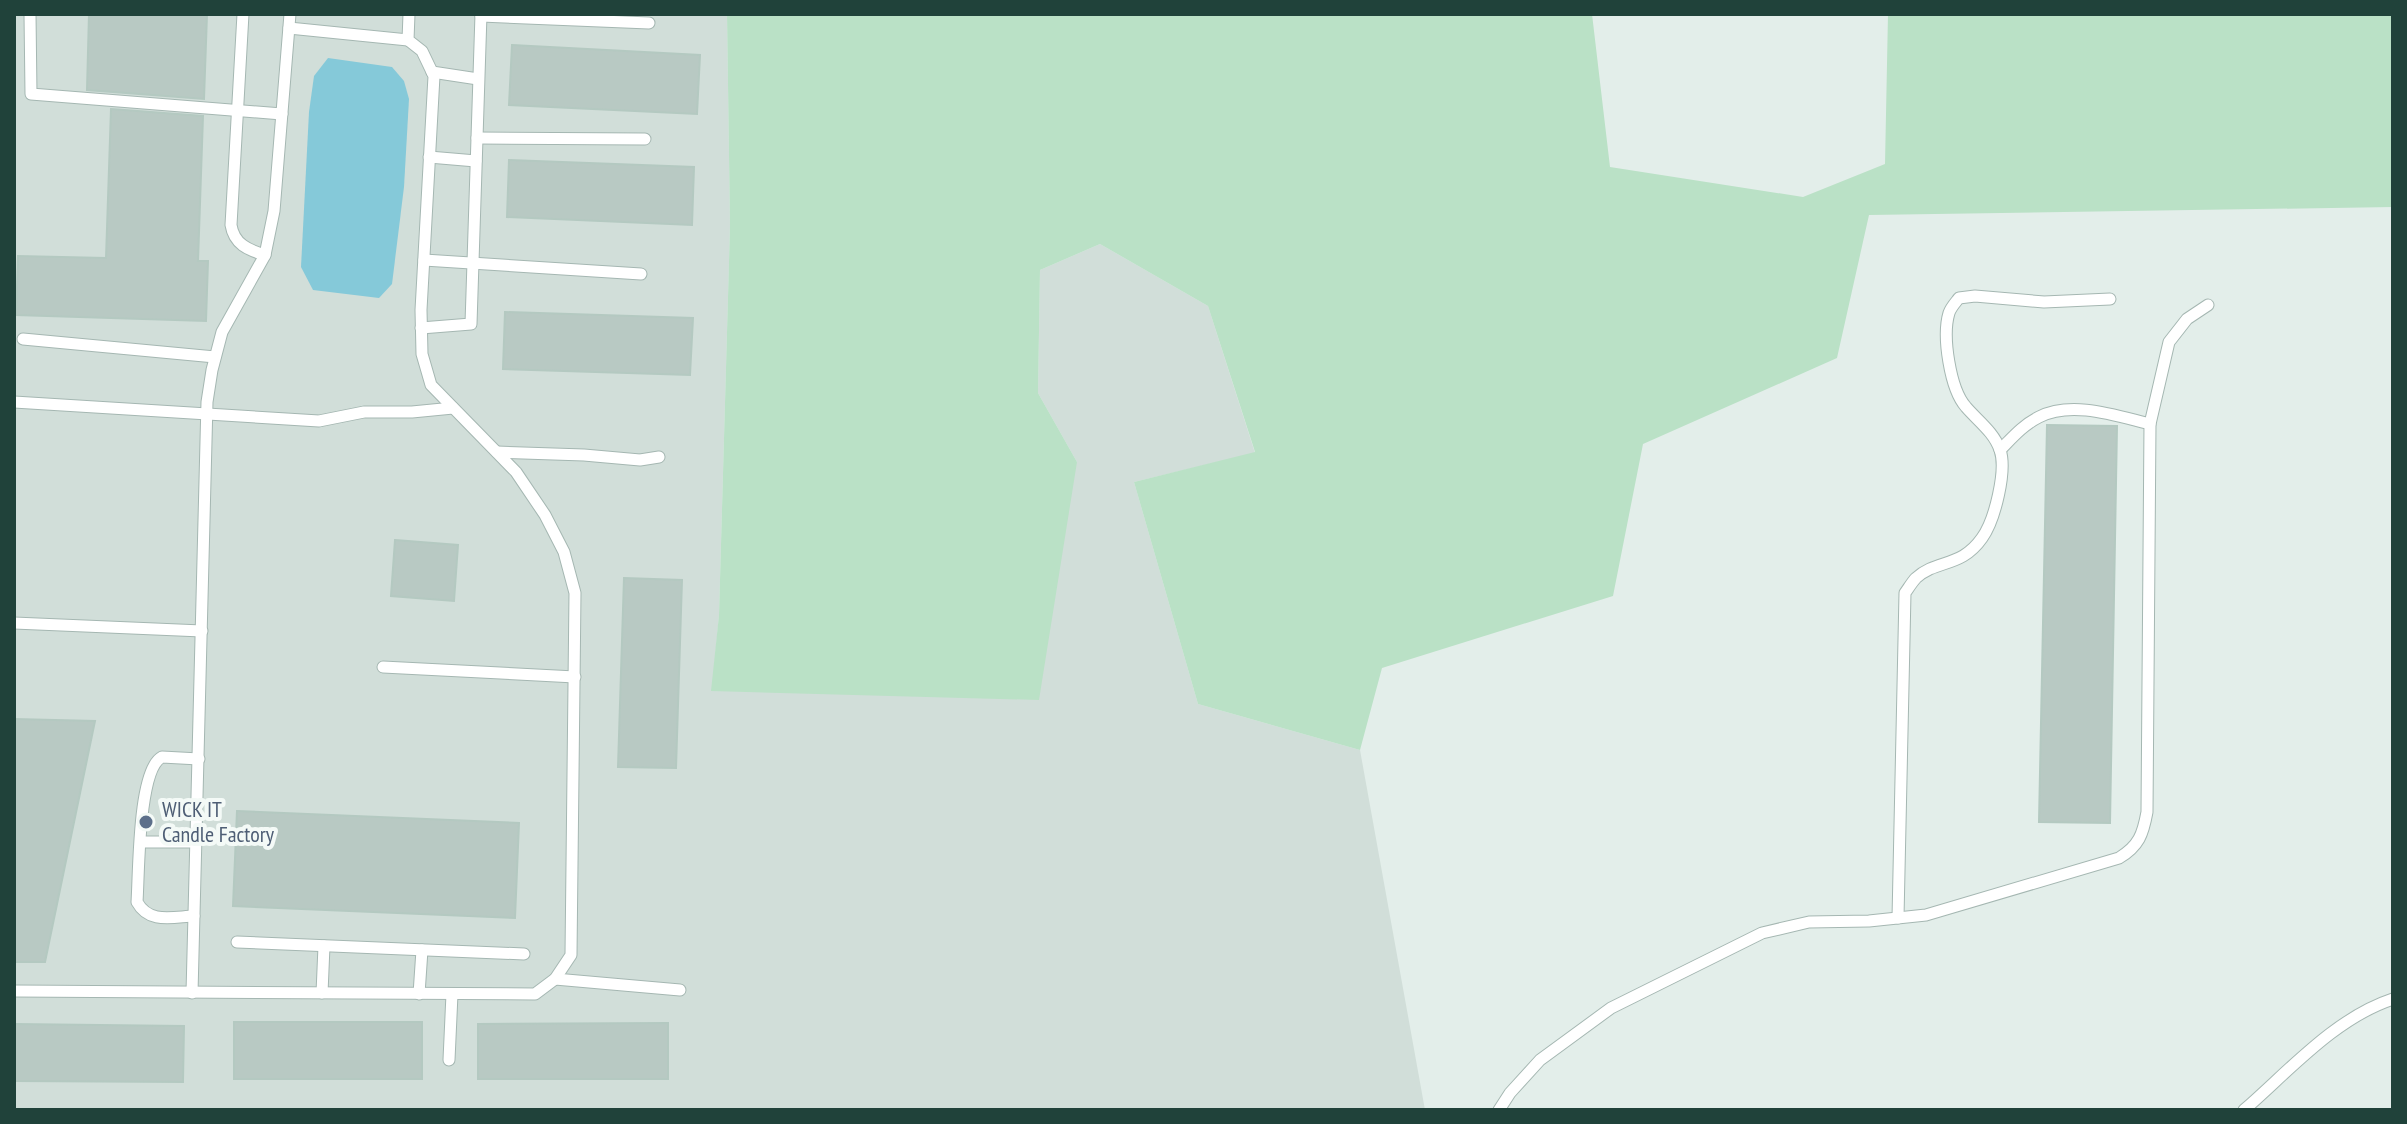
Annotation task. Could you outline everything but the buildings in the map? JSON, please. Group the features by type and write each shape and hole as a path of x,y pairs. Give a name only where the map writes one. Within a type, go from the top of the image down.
{"lane":[{"path":"30,14 31,94 282,114"},
{"path":"243,14 232,236 247,249 265,255"},
{"path":"192,993 207,416 215,357 222,332 265,255 274,211 290,14"},
{"path":"408,40 409,14"},
{"path":"421,328 471,324 481,15 649,23"},
{"path":"14,991 535,994 555,979 571,955 575,593 564,552 545,515 516,472 431,385 422,354 432,72 422,51 408,40 289,28"},
{"path":"432,72 478,79"},
{"path":"477,138 645,139"},
{"path":"429,157 476,161"},
{"path":"424,260 641,274"},
{"path":"1898,918 1905,593 1916,578 1962,559 1983,538 1993,514 2000,482 2000,450 1987,430 1963,405 1955,386 1946,340 1949,311 1959,298 1975,296 2044,302 2110,299"},
{"path":"1499,1110 1540,1060 1611,1008 1762,933 1809,922 1926,915 2119,858 2133,850 2143,836 2147,812 2150,424 2169,342 2187,319 2208,305"},
{"path":"23,339 215,357"},
{"path":"14,402 319,421 364,412 453,408"},
{"path":"2000,450 2020,429 2040,416 2064,410 2104,413 2150,424"},
{"path":"497,452 640,460 659,457"},
{"path":"14,623 202,631"},
{"path":"383,667 575,677"},
{"path":"194,916 152,918 137,902 144,792 151,768 162,757 199,759"},
{"path":"141,842 196,842"},
{"path":"237,942 524,954"},
{"path":"322,993 324,946"},
{"path":"419,994 422,950"},
{"path":"555,979 680,990"},
{"path":"449,1060 452,994"},
{"path":"2244,1110 2335,1030 2361,1013 2393,999"}],"shaded area":[{"path":"14,14 727,14 730,226 719,615 712,691 1077,462 1038,393 1040,270 1100,244 1208,306 1255,453 1134,482 1198,704 1360,750 1425,1110 14,1110"}],"green space":[{"path":"727,14 1592,14 1610,167 1803,197 1885,164 1888,14 2393,14 2393,207 1869,215 1837,358 1643,444 1613,596 1382,668 1360,750 1198,704 1134,482 1255,452 1208,306 1100,244 1040,270 1038,393 1077,462 1039,700 711,691 719,615 730,226"}],"water":[{"path":"328,58 392,67 404,81 409,99 404,187 392,284 379,298 313,290 301,267 309,112 314,76"}],"place":[{"name":"WICK IT Candle Factory","path":"146,822"}]}
